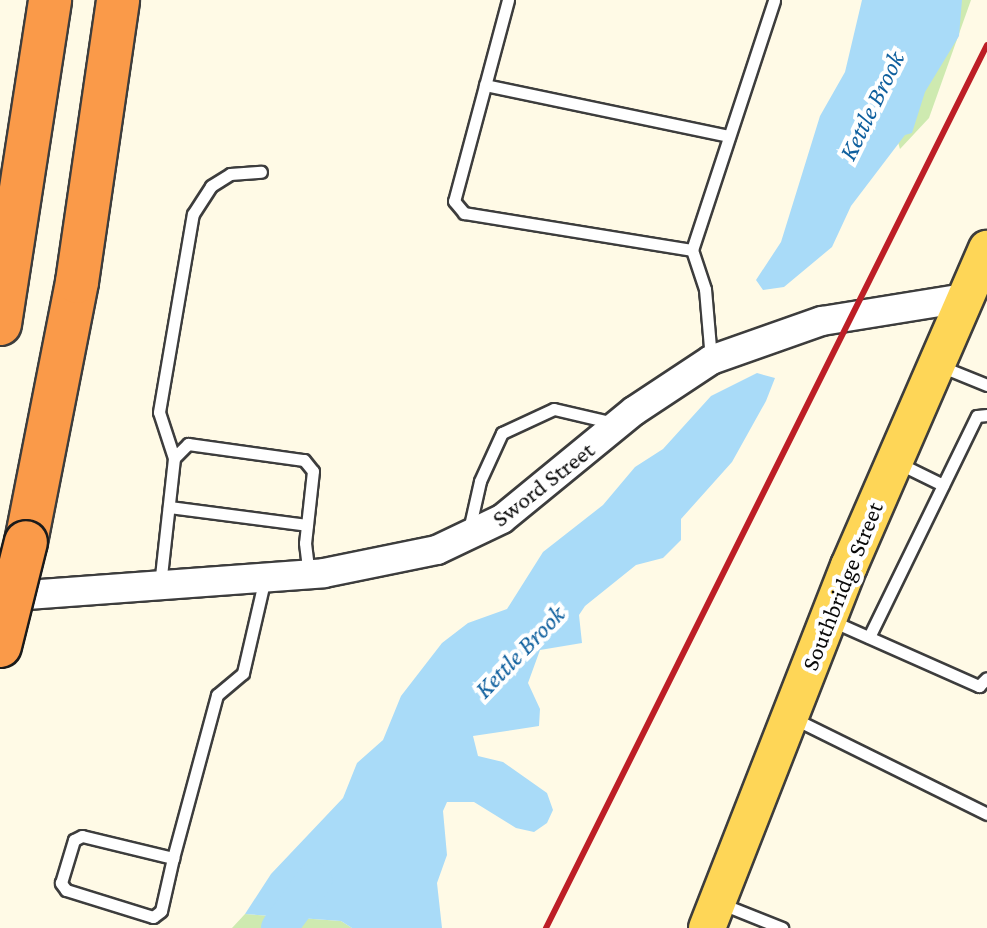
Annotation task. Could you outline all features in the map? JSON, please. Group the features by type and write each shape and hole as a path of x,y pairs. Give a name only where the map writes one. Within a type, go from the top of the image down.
{"highway":[{"path":"0,324 50,0"},
{"path":"0,647 26,542 77,282 118,0"}],"main road":[{"name":"Southbridge Street","path":"712,915 828,619 936,364 978,275"}],"street":[{"name":"Sword Street","path":"0,597 309,574 406,558 467,538 529,500 673,381 711,360 822,321 978,275"}],"lane":[{"path":"508,0 454,201 464,213 692,250"},
{"path":"711,360 705,289 692,250 774,0"},
{"path":"485,85 729,136"},
{"path":"160,586 174,458 159,412 193,214 211,186 230,174 261,172"},
{"path":"936,364 987,385"},
{"path":"467,538 480,481 502,433 554,409 618,424"},
{"path":"869,637 977,416 987,415"},
{"path":"174,458 188,444 304,460 313,471 307,525 309,574"},
{"path":"894,461 943,485"},
{"path":"169,507 307,525"},
{"path":"173,858 82,836 74,840 61,883 66,890 153,917 161,911 217,695 243,673 265,577"},
{"path":"828,619 979,686 987,678"},
{"path":"790,717 987,814"},
{"path":"712,915 782,928"}],"green space":[{"path":"929,0 971,0 929,118 900,149 897,139"},
{"path":"245,914 341,921 352,928 232,928"}],"water":[{"path":"862,0 962,0 959,36 925,92 912,133 905,135 851,206 832,247 784,287 763,290 756,280 781,242 820,116 845,72"},
{"path":"757,373 775,378 766,401 732,462 681,519 681,540 663,558 636,565 585,606 579,615 582,643 540,650 528,683 540,709 539,726 473,736 478,756 503,762 547,793 553,810 547,823 534,832 516,828 474,802 447,802 443,811 447,855 437,883 442,928 352,928 341,921 245,914 271,874 343,798 357,763 383,740 401,696 442,643 468,623 507,609 543,552 603,505 635,467 663,449 711,396"}],"waterway":[{"name":"Kettle Brook","path":"279,928 314,881"}],"railway":[{"path":"546,928 987,45"}]}
